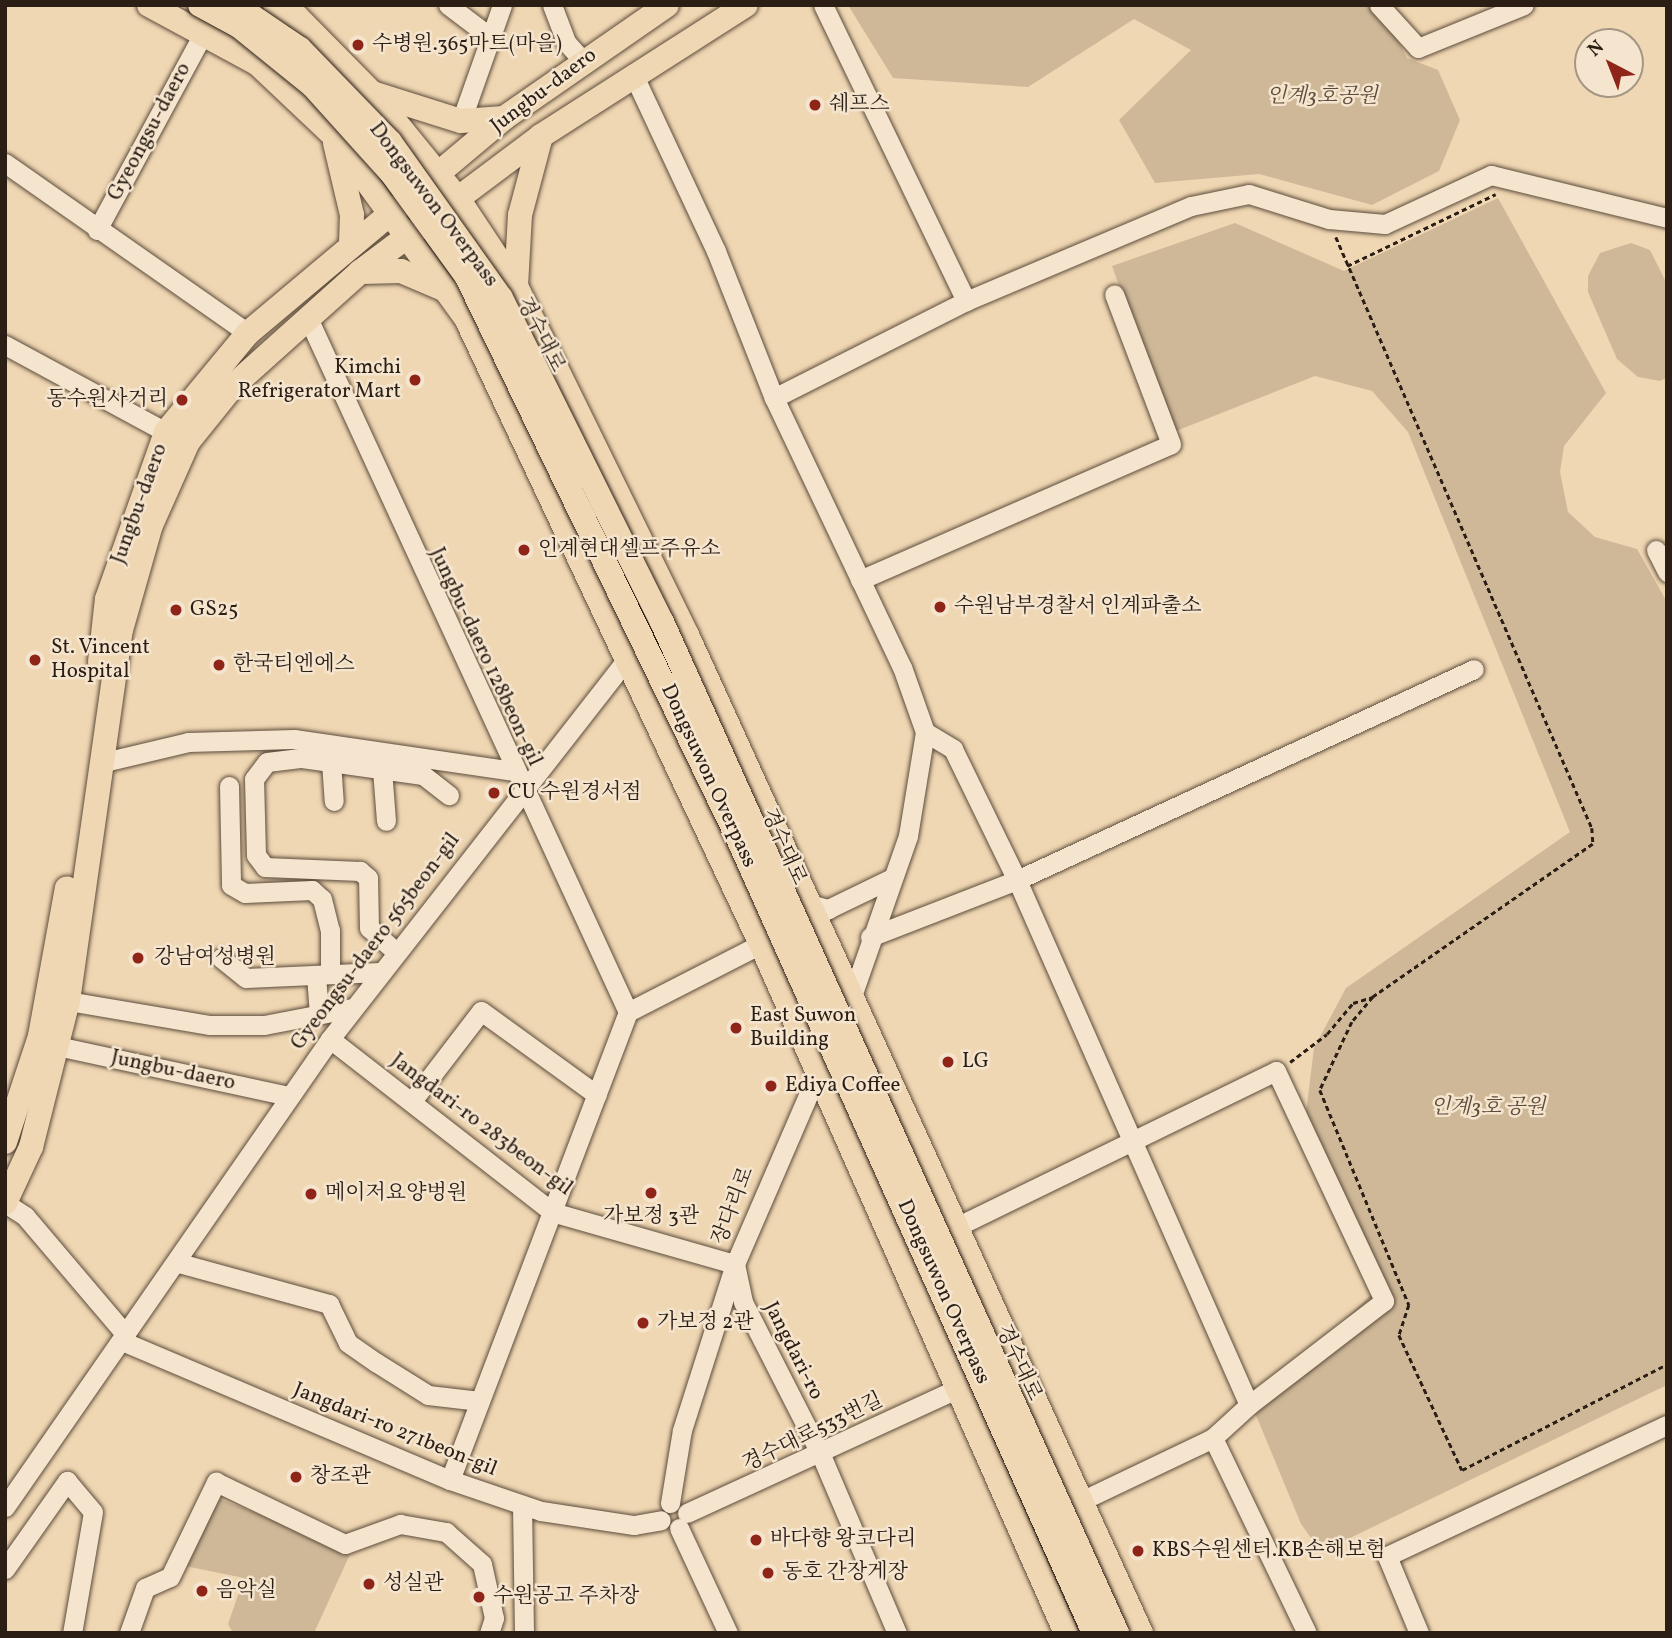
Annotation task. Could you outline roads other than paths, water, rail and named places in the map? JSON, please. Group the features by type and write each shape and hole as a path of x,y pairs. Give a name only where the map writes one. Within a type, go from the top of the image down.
{"main road":[{"path":"149,5 258,64 333,135 413,238 448,291 761,944 1066,1633"},
{"name":"Dongsuwon Overpass","path":"200,5 239,26 313,86 393,175 467,277 736,834 1094,1633"},
{"name":"Dongsuwon Overpass","path":"235,5 300,49 390,142 501,298 674,646 1117,1633"},
{"path":"275,5 297,18 372,93 461,121 504,118"},
{"name":"Jungbu-daero","path":"5,1142 43,1023 93,727 107,599 166,432 248,333 504,118 667,5"},
{"name":"Jungbu-daero","path":"5,1203 31,1147 68,1001 121,630 165,488 188,442 233,386 360,272 413,238 541,136 746,5"},
{"name":"경수대로","path":"372,93 459,201 516,286 687,635 1141,1633"},
{"path":"333,135 352,215 351,246"},
{"path":"516,286 520,215 541,136"},
{"path":"360,272 401,271 448,291"}],"street":[{"path":"448,5 489,36"},
{"path":"461,121 502,5"},
{"path":"552,5 566,42 583,61"},
{"path":"822,5 967,301"},
{"path":"1379,5 1418,48 1524,5"},
{"name":"Gyeongsu-daero","path":"97,230 203,34"},
{"path":"634,76 716,251 774,398 860,580 925,732 953,749 1017,880 1249,1405"},
{"path":"5,163 97,230 248,333"},
{"path":"774,398 967,301 1191,206 1250,194 1328,219 1384,224 1491,175 1667,218"},
{"path":"860,580 1171,444 1114,294"},
{"name":"Jungbu-daero 128beon-gil","path":"308,318 517,780 628,1012"},
{"path":"5,345 166,432"},
{"path":"1656,550 1667,572"},
{"name":"Gyeongsu-daero 565beon-gil","path":"5,1507 179,1263 289,1096 396,952 517,780 626,660"},
{"path":"870,937 1017,880 1474,669"},
{"name":"장다리로","path":"674,1516 682,1430 735,1264 852,999 870,937 908,836 925,732"},
{"path":"100,763 188,742 294,739 517,780"},
{"path":"396,952 369,929 368,878 360,871 265,867 256,855 254,779 267,762 331,762 423,775 449,795"},
{"path":"331,762 334,801"},
{"path":"382,769 386,821"},
{"path":"229,786 231,885 245,893 313,890 322,899 330,930 318,1015"},
{"path":"809,904 828,909 892,878"},
{"path":"450,1480 628,1012 761,944"},
{"path":"221,958 246,978 380,972"},
{"path":"68,1001 210,1025 264,1025 353,1008"},
{"path":"412,1101 481,1011 597,1095"},
{"name":"Jangdari-ro 283beon-gil","path":"330,1039 552,1212 735,1264"},
{"name":"Jungbu-daero","path":"57,1046 289,1096"},
{"path":"956,1227 1129,1138 1276,1071 1384,1301 1249,1405 1213,1438 1081,1501"},
{"name":"Jungbu-daero","path":"5,1203 25,1216 124,1338"},
{"path":"179,1263 329,1304 348,1343 377,1363 428,1395 480,1401"},
{"name":"Jangdari-ro","path":"735,1264 743,1302 821,1455 897,1633"},
{"name":"Jangdari-ro 271beon-gil","path":"124,1338 450,1480 522,1505 580,1520 674,1516"},
{"name":"경수대로533번길","path":"674,1516 821,1455 957,1389"},
{"path":"1419,1633 1387,1556 1667,1425"},
{"path":"1213,1438 1307,1633"},
{"path":"5,1569 67,1481 93,1512 72,1633"},
{"path":"129,1633 145,1588 170,1577 216,1482 345,1544 400,1524 446,1532 482,1564 494,1618 489,1633"},
{"path":"522,1505 524,1633"},
{"path":"674,1516 728,1633"}],"place":[{"name":"수병원.365마트(마을)","path":"358,45"},
{"name":"쉐프스","path":"815,105"},
{"name":"Kimchi Refrigerator Mart","path":"415,380"},
{"name":"동수원사거리","path":"182,400"},
{"name":"인계현대셀프주유소","path":"524,550"},
{"name":"수원남부경찰서 인계파출소","path":"940,607"},
{"name":"GS25","path":"176,610"},
{"name":"St. Vincent Hospital","path":"35,660"},
{"name":"한국티엔에스","path":"219,665"},
{"name":"CU 수원경서점","path":"494,793"},
{"name":"강남여성병원","path":"138,958"},
{"name":"East Suwon Building","path":"736,1028"},
{"name":"LG","path":"948,1062"},
{"name":"Ediya Coffee","path":"771,1086"},
{"name":"가보정 3관","path":"651,1193"},
{"name":"메이저요양벙원","path":"311,1194"},
{"name":"가보정 2관","path":"643,1323"},
{"name":"창조관","path":"296,1477"},
{"name":"바다향 왕코다리","path":"756,1540"},
{"name":"KBS수원센터.KB손해보험","path":"1138,1551"},
{"name":"동호 간장게장","path":"768,1573"},
{"name":"성실관","path":"369,1584"},
{"name":"음악실","path":"202,1591"},
{"name":"수원공고 주차장","path":"479,1597"}],"park label":[{"name":"인계3호공원","path":"1322,97"},
{"name":"인계3호 공원","path":"1488,1108"}]}
